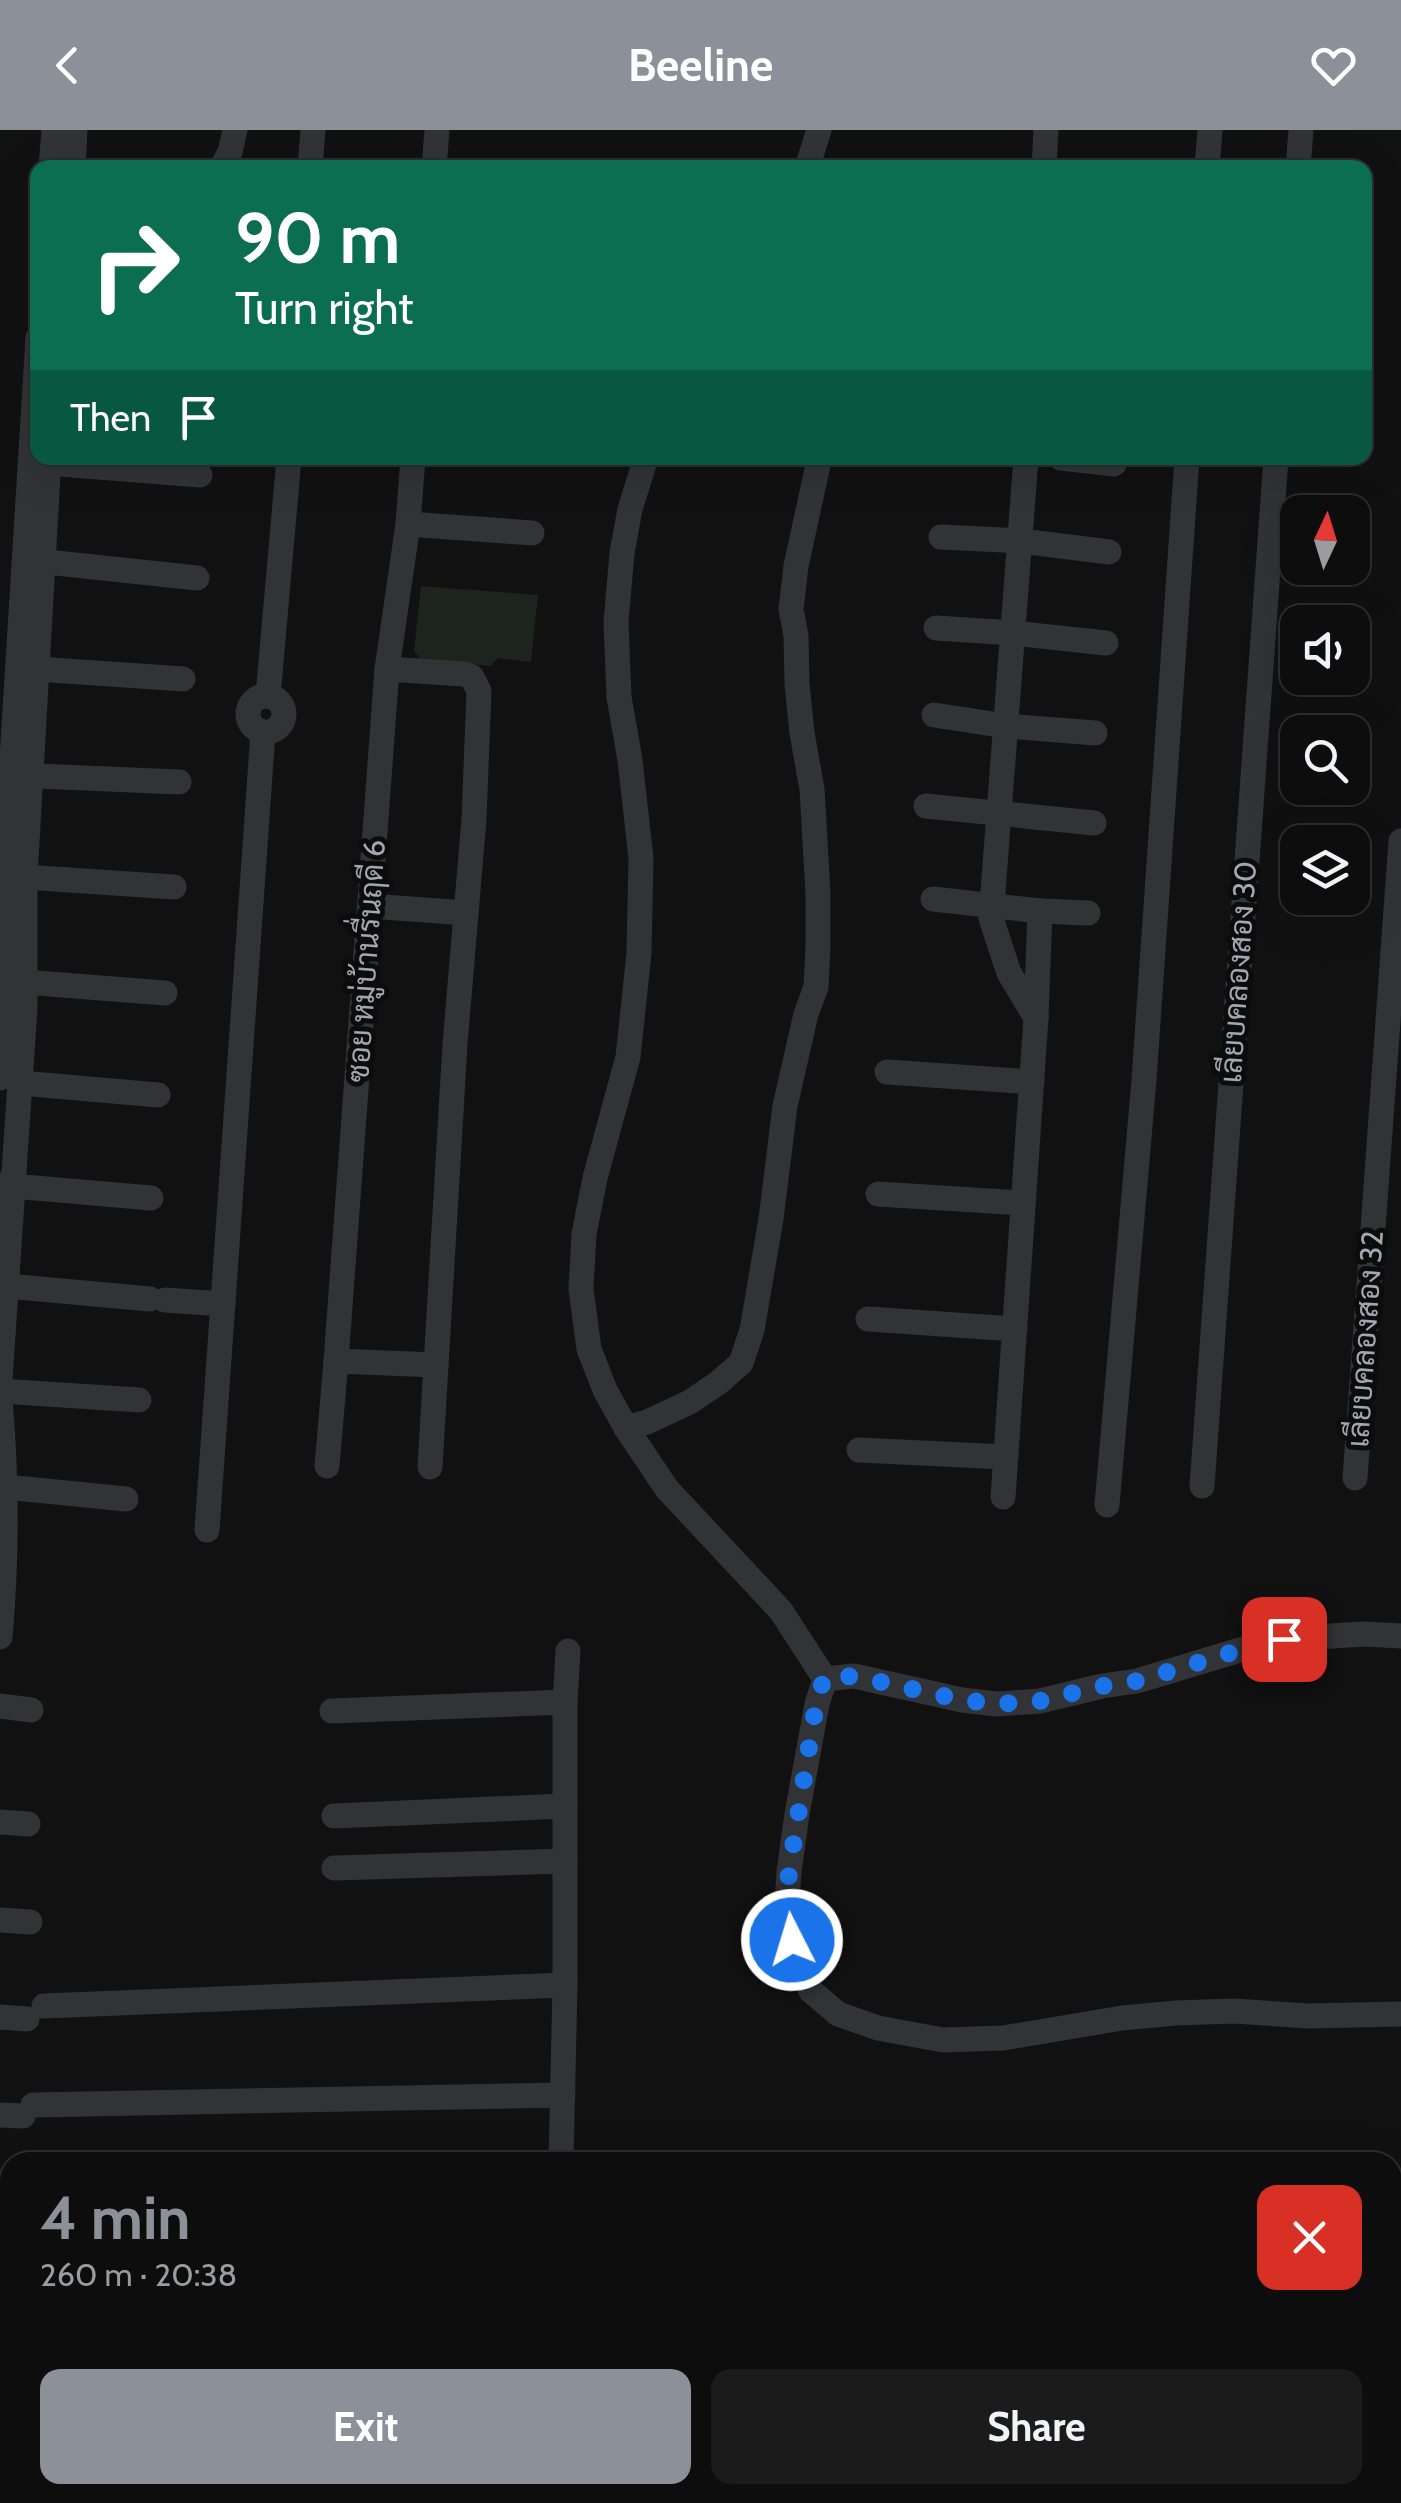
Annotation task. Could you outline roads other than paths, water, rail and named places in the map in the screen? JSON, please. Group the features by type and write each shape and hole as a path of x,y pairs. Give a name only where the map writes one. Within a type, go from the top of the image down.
{"street":[{"path":"52,160 54,130"},
{"path":"74,160 76,130"},
{"path":"226,160 235,130"},
{"path":"311,160 313,130"},
{"path":"435,160 437,130"},
{"path":"809,160 819,130"},
{"path":"1044,160 1046,130"},
{"path":"1208,160 1210,130"},
{"path":"1299,160 1301,130"},
{"path":"35,465 1,1376 139,1400"},
{"path":"15,981 25,877 21,775 37,669 33,560 47,465"},
{"path":"99,465 200,475"},
{"path":"207,1530 263,732 250,723 249,708 254,701 268,696 288,465"},
{"name":"ซอย หมู่บ้านรื่นฤดี 6","path":"326,1466 388,669 412,465"},
{"path":"644,465 622,552 616,622 619,696 641,858 636,997 628,1058 584,1234 581,1289 589,1348 605,1390 667,1490 780,1611 824,1678"},
{"path":"626,1428 690,1402 718,1383 740,1363 752,1330 785,1106 806,1014 816,988 818,928 812,789 800,716 796,636 790,609 818,465"},
{"path":"1026,465 991,918 1009,973 1036,1018"},
{"path":"1106,1506 1144,1080 1187,465"},
{"name":"เลียบคลองสอง 30","path":"1202,1486 1275,465"},
{"path":"408,524 532,533"},
{"path":"942,537 1021,541 1109,552"},
{"path":"33,560 197,578"},
{"path":"936,628 1106,643"},
{"path":"37,669 183,679"},
{"path":"388,669 464,674 472,677 479,692 474,819 455,1044 430,1467"},
{"path":"934,716 1095,733"},
{"path":"21,775 178,782"},
{"path":"926,806 1094,823"},
{"name":"เลียบคลองสอง 32","path":"1355,1478 1401,841"},
{"path":"25,877 174,887"},
{"path":"933,899 1088,914"},
{"path":"370,906 466,913"},
{"path":"1003,1497 1040,911"},
{"path":"15,981 165,994"},
{"path":"888,1072 1032,1082"},
{"path":"10,1081 158,1095"},
{"path":"7,1186 151,1198"},
{"path":"878,1194 1023,1203"},
{"path":"7,1286 223,1304"},
{"path":"868,1320 1015,1329"},
{"path":"336,1361 436,1365"},
{"path":"0,1399 6,1488 0,1636"},
{"path":"860,1450 1006,1457"},
{"path":"6,1488 126,1499"},
{"path":"824,1678 854,1676 997,1704 1040,1701 1137,1681 1284,1639 1401,1636"},
{"path":"560,2152 565,1985 564,1702 568,1651"},
{"path":"824,1678 797,1814 786,1920 811,1992 838,2014 878,2028 943,2040 1004,2038 1176,2012 1401,2014"},
{"path":"332,1711 564,1702"},
{"path":"0,1706 31,1710"},
{"path":"334,1816 565,1806"},
{"path":"0,1822 28,1824"},
{"path":"334,1868 565,1861"},
{"path":"0,1920 30,1922"},
{"path":"0,2017 35,2012 565,1985"},
{"path":"19,2112 562,2095"}]}
